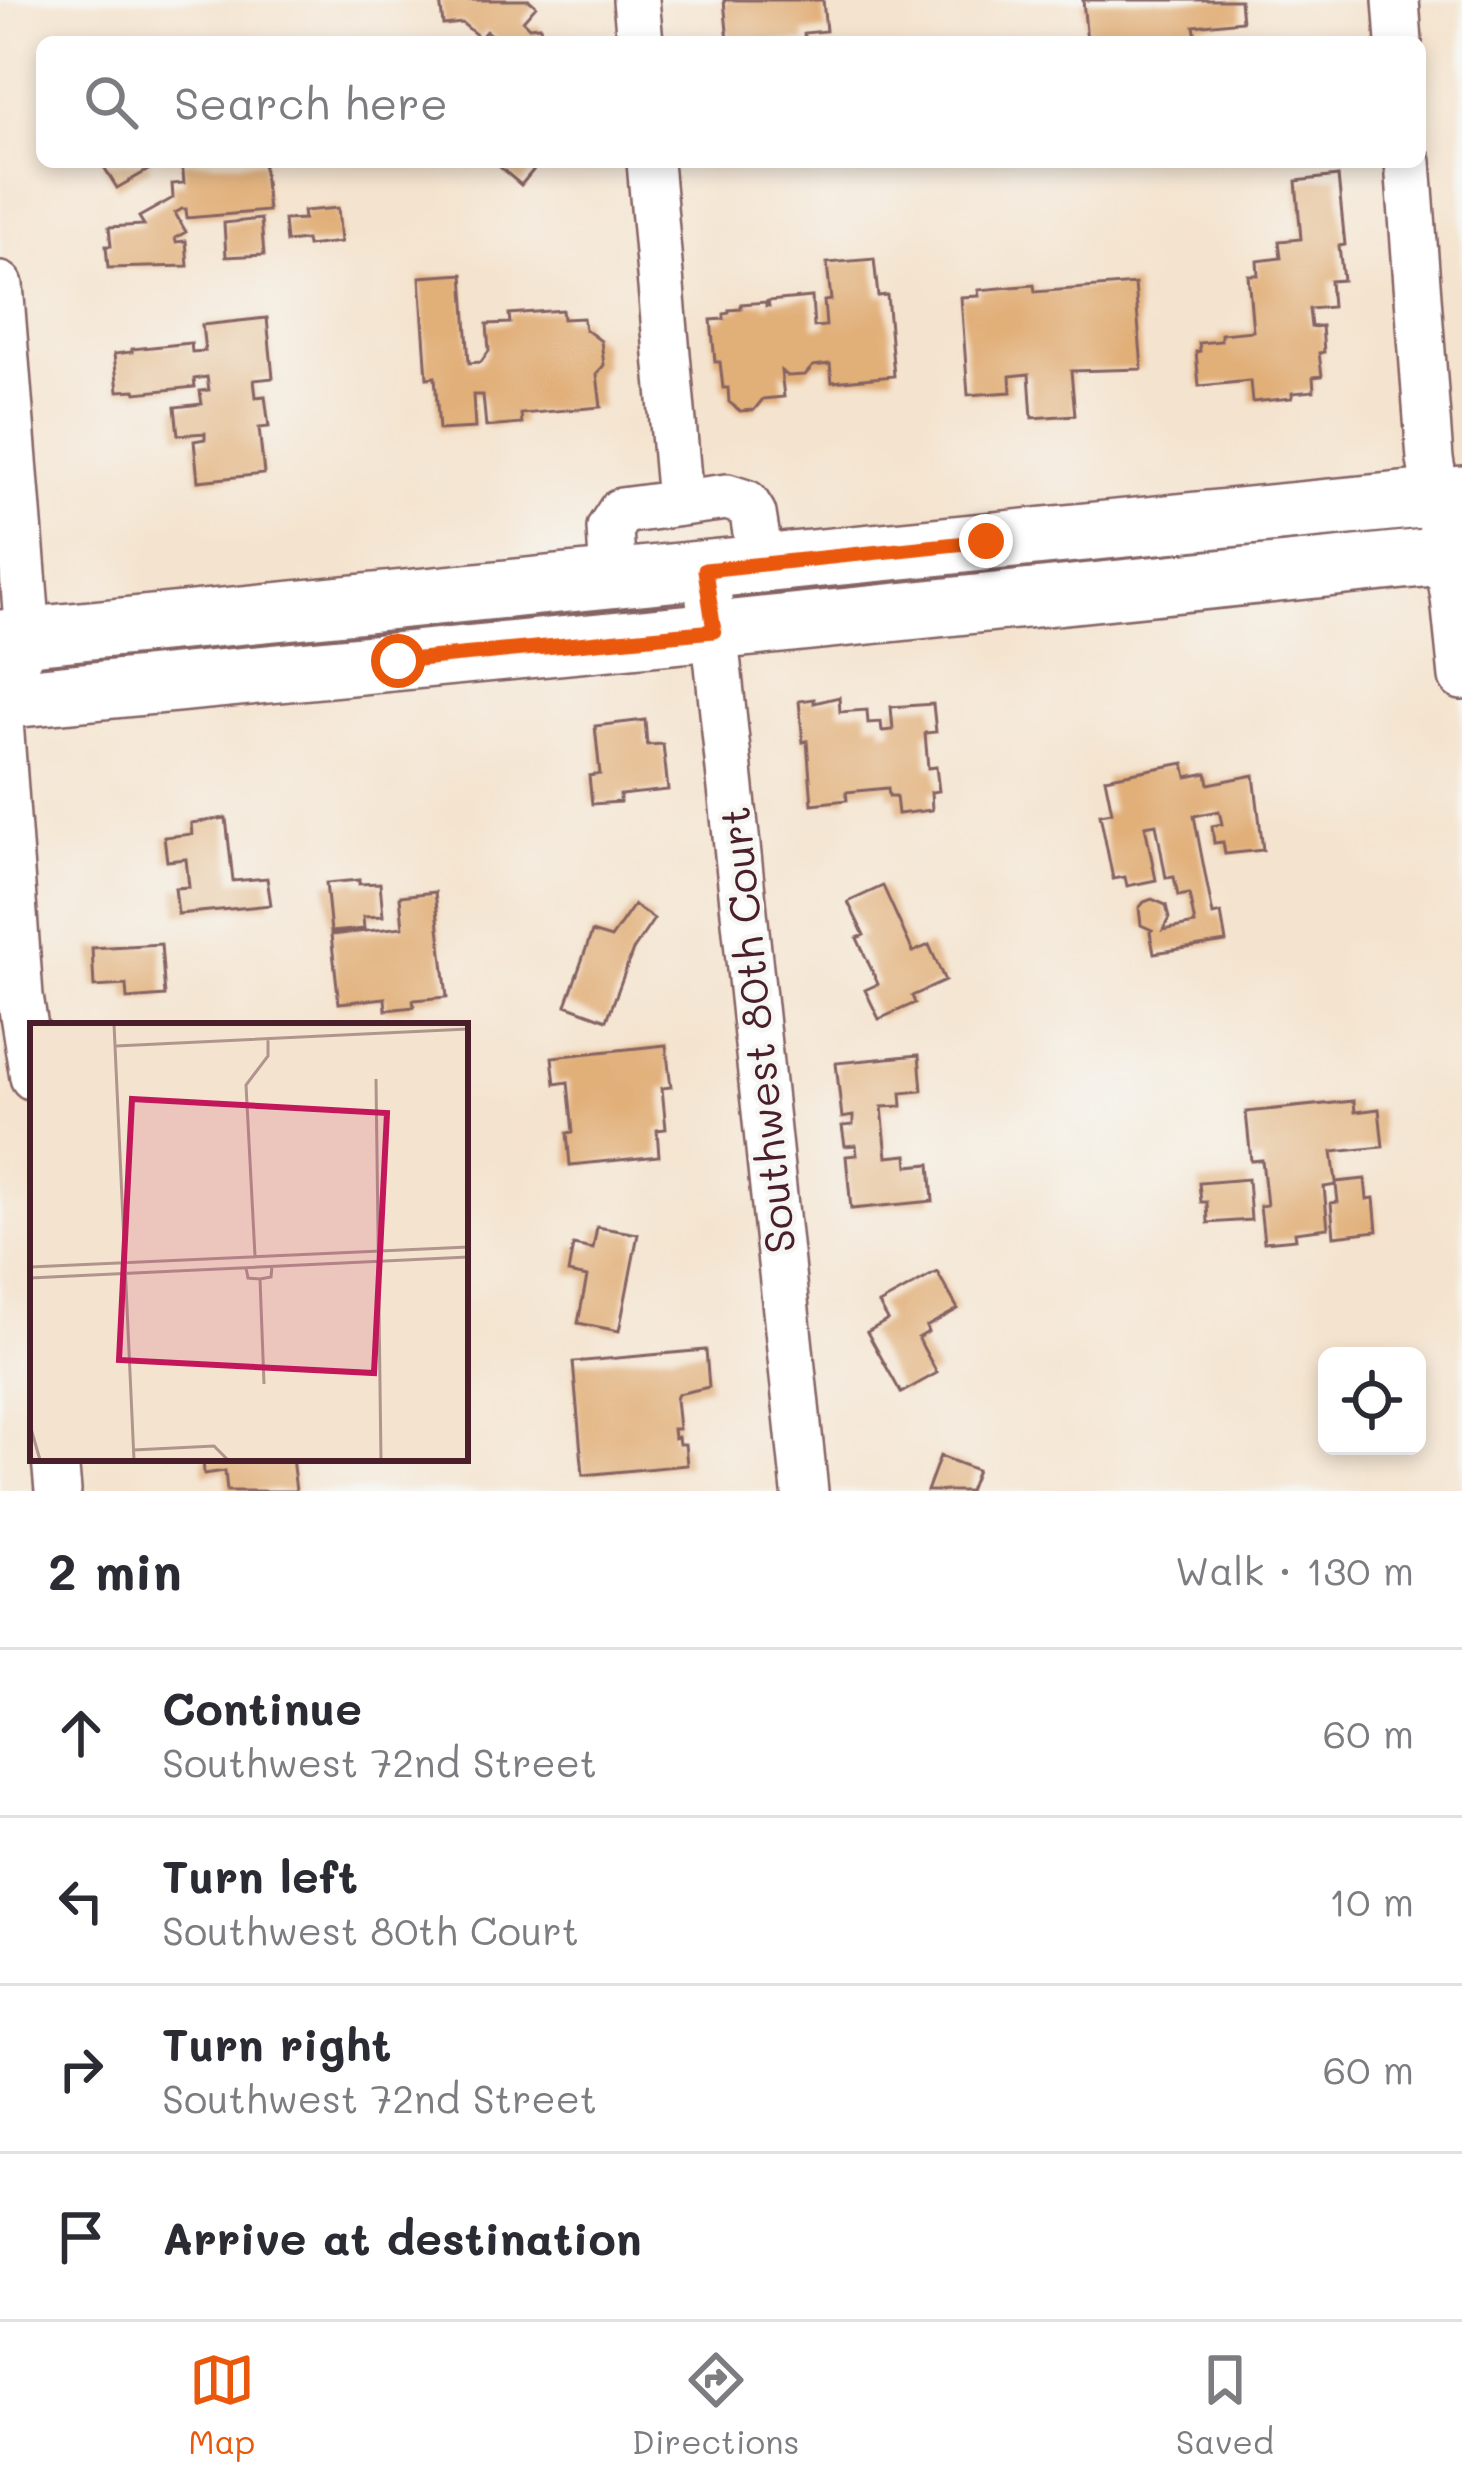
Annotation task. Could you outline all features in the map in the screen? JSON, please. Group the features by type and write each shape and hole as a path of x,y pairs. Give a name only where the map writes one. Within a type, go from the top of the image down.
{"main road":[{"path":"14,638 1449,496"},
{"path":"0,698 1454,555"}],"street":[{"path":"636,0 639,36"},
{"path":"1396,0 1399,36"},
{"path":"651,168 680,501"},
{"path":"1408,168 1428,445 1449,496 1462,677"},
{"path":"0,285 14,638 0,698"},
{"path":"613,579 610,528 615,517 632,508 680,501 728,497 746,503 753,514 761,564"},
{"name":"Southwest 80th Court","path":"705,570 805,1491"},
{"path":"0,721 20,996 30,1058"},
{"path":"55,1461 58,1491"}],"building":[{"path":"440,0 529,0 536,6 523,21 529,27 540,26 541,36 492,36 486,31 478,36 462,23 443,25"},
{"path":"724,0 823,0 826,31 804,36 727,36"},
{"path":"1083,0 1240,0 1242,21 1194,26 1196,36 1086,36"},
{"path":"105,168 150,168 150,169 117,188"},
{"path":"183,168 264,168 268,211 187,218 182,209 175,213 186,232 175,238 186,241 188,266 108,268 109,227 144,225 139,217 173,198 172,184 184,183"},
{"path":"501,168 535,168 521,185"},
{"path":"1338,176 1345,245 1339,246 1343,280 1330,281 1332,307 1309,309 1311,327 1322,326 1324,352 1319,353 1322,376 1313,377 1314,391 1252,402 1250,381 1199,386 1199,343 1221,341 1221,334 1253,331 1248,275 1258,275 1257,261 1281,258 1279,241 1301,239 1296,181"},
{"path":"338,208 341,242 307,246 306,240 286,242 284,220 304,219 303,211"},
{"path":"261,219 264,255 226,257 224,223"},
{"path":"874,259 878,296 887,295 894,376 832,382 830,364 813,366 805,375 788,376 781,371 784,397 763,399 754,410 740,411 729,402 720,362 715,362 711,320 724,319 729,310 741,309 741,304 766,302 769,306 768,301 812,297 814,327 826,326 824,301 831,300 827,263"},
{"path":"463,274 469,363 481,362 489,351 487,324 510,323 509,314 562,310 563,319 583,318 585,329 601,341 604,365 597,374 601,407 521,414 522,424 486,427 483,395 473,395 475,428 439,430 435,377 427,378 420,277"},
{"path":"1135,284 1142,369 1071,371 1075,415 1032,418 1029,374 1010,376 1011,392 968,395 961,297 979,296 978,290 1034,285 1035,292"},
{"path":"267,318 273,378 254,380 256,397 265,396 269,427 259,428 264,474 198,481 194,441 205,439 205,433 178,435 175,407 202,404 200,391 209,390 207,377 194,379 195,387 118,391 114,354 191,343 192,352 205,351 202,325"},
{"path":"839,697 840,712 867,710 868,723 881,722 882,731 893,730 891,707 933,704 936,732 925,733 928,768 936,767 939,791 931,792 932,810 898,814 896,796 889,796 888,788 846,792 847,800 812,804 799,701"},
{"path":"645,720 647,745 663,744 668,790 620,795 620,802 592,804 589,776 600,774 595,726"},
{"path":"1184,763 1187,777 1207,773 1209,784 1254,775 1263,850 1225,854 1223,842 1214,843 1212,826 1222,824 1219,811 1194,816 1213,915 1221,913 1226,942 1154,953 1152,930 1141,925 1139,908 1152,899 1166,905 1169,918 1163,930 1195,924 1189,894 1178,896 1174,877 1166,878 1156,824 1145,826 1156,880 1127,886 1125,877 1113,879 1100,814 1112,812 1105,778"},
{"path":"226,818 233,881 267,878 271,905 178,914 175,888 189,887 186,859 167,861 164,837 192,834 191,823"},
{"path":"359,880 359,884 380,883 383,916 363,917 364,929 331,932 326,883"},
{"path":"883,886 913,952 929,945 945,981 912,996 915,1003 879,1019 865,990 878,984 857,938 864,935 848,902"},
{"path":"435,892 447,997 413,1000 414,1007 386,1010 385,998 339,1003 331,935 403,927 400,896"},
{"path":"634,905 654,919 633,950 607,1020 566,1005 592,932 611,938"},
{"path":"161,944 165,996 127,999 126,985 94,987 92,948"},
{"path":"666,1045 671,1087 662,1088 666,1129 657,1130 659,1156 570,1165 567,1133 573,1132 568,1082 555,1084 552,1057"},
{"path":"919,1055 922,1091 901,1093 902,1106 882,1107 887,1157 907,1155 908,1166 930,1164 933,1201 851,1209 846,1156 857,1155 856,1145 845,1146 842,1126 853,1125 853,1116 842,1118 836,1063"},
{"path":"1354,1101 1355,1112 1379,1109 1383,1147 1332,1152 1336,1182 1365,1179 1367,1199 1374,1198 1377,1231 1334,1236 1331,1203 1338,1202 1336,1185 1324,1187 1328,1228 1295,1232 1296,1239 1264,1242 1260,1206 1267,1205 1262,1160 1251,1161 1246,1112"},
{"path":"1248,1179 1251,1220 1208,1223 1207,1202 1201,1202 1199,1183"},
{"path":"597,1227 638,1234 619,1331 578,1323 587,1277 568,1273 573,1245 593,1249"},
{"path":"937,1272 958,1309 926,1327 928,1332 918,1338 937,1373 901,1393 867,1332 888,1320 879,1304"},
{"path":"706,1350 709,1387 678,1394 676,1399 679,1429 673,1429 674,1438 685,1444 687,1465 583,1475 573,1362"},
{"path":"940,1456 977,1470 969,1491 927,1491"},
{"path":"203,1461 292,1461 296,1491 227,1491 225,1471 204,1474"}],"route":[{"path":"398,661 714,631 705,570 986,541"}]}
